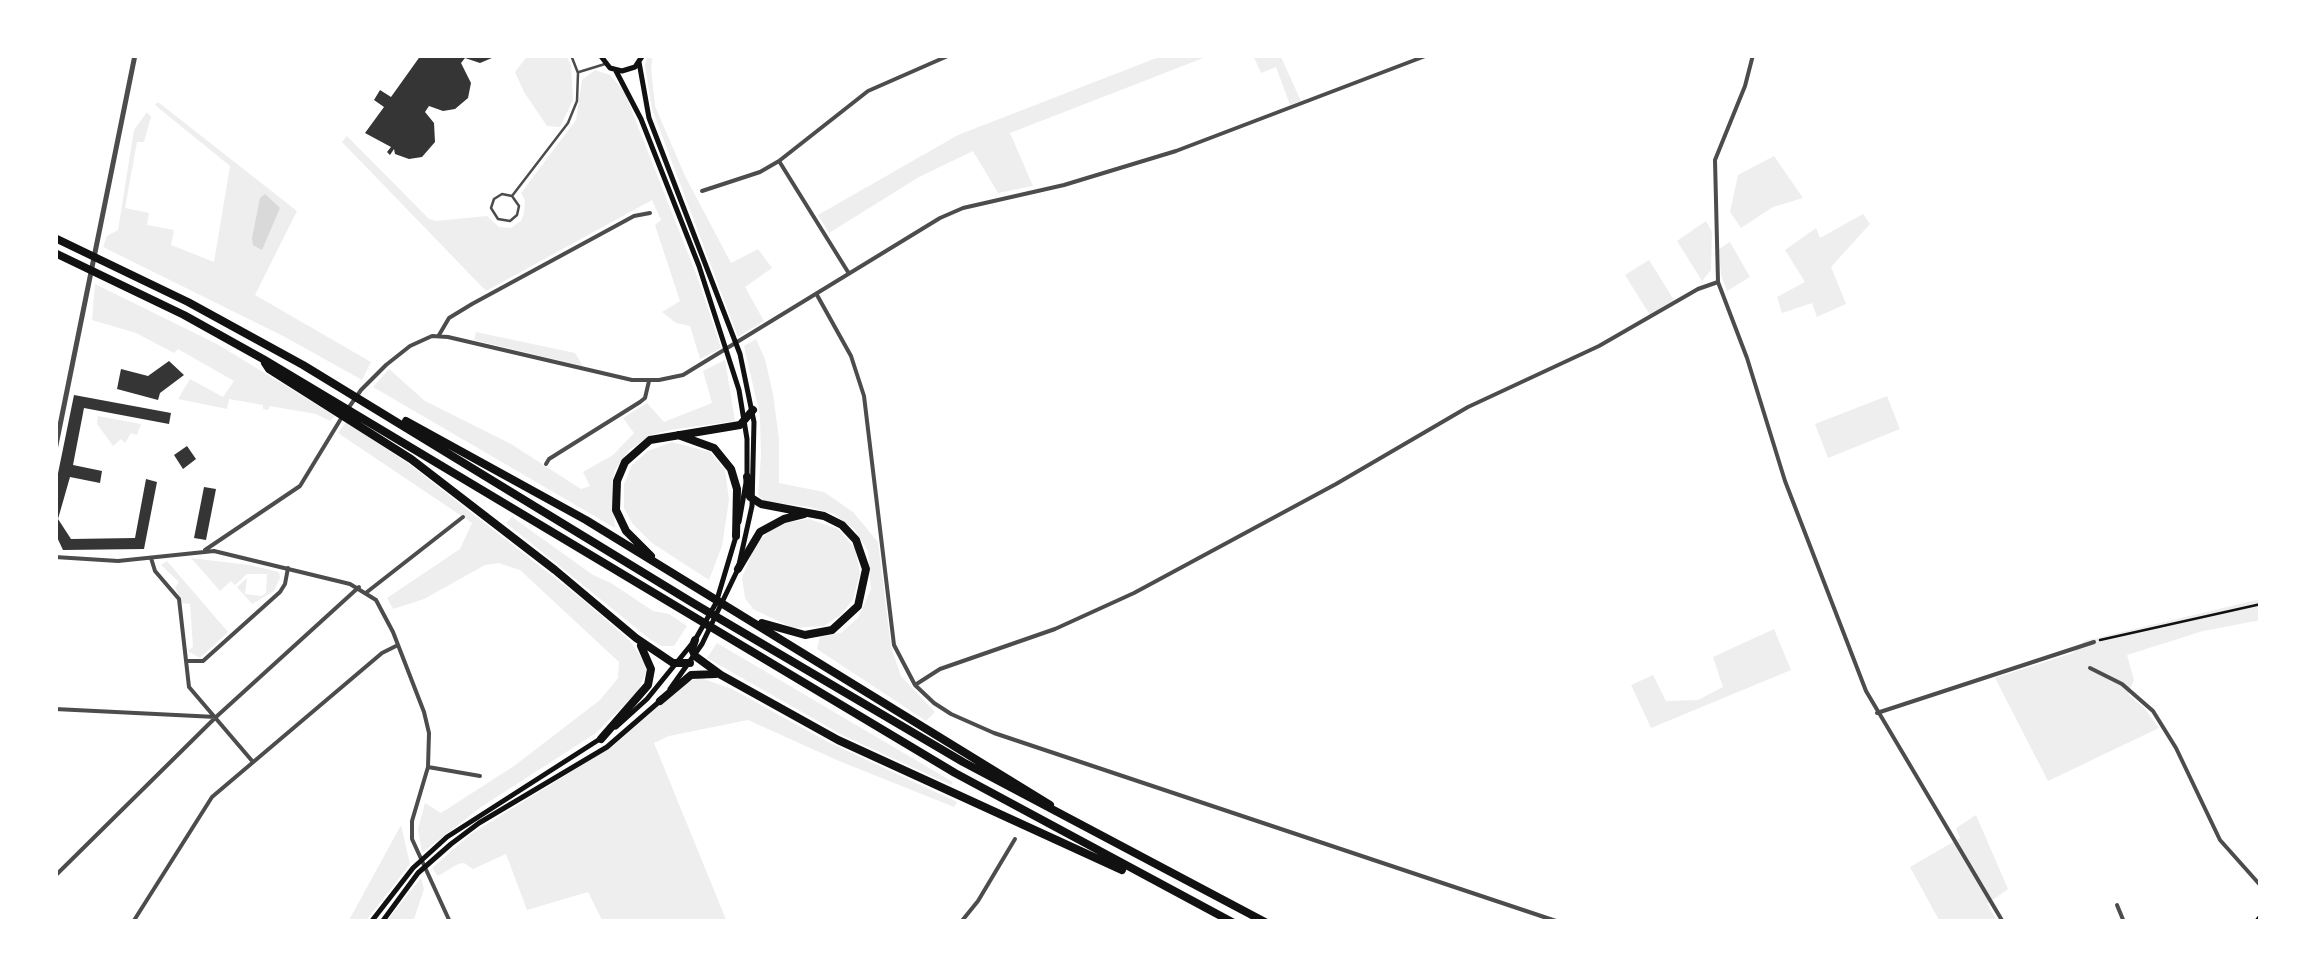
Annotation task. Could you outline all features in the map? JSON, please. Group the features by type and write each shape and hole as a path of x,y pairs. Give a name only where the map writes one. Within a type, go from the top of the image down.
{"highway":[{"path":"55,238 258,339 804,670 1062,817 1264,922"},
{"path":"55,253 263,359 269,369 365,418 955,773 1198,905"},
{"path":"332,402 483,514 636,638 676,664 693,659 838,740 1232,922"},
{"path":"370,404 523,483 1049,804 1062,817"},
{"path":"662,566 620,522 615,494 620,471 650,440 746,422 752,410"},
{"path":"674,434 714,448 731,469 737,490 736,536"},
{"path":"742,614 805,635 832,630 858,606 866,569 856,540 832,519 753,500 747,477"},
{"path":"738,569 760,532 812,512"},
{"path":"601,739 648,685 651,669 636,638"},
{"path":"693,659 692,649 699,642"},
{"path":"660,701 692,675 721,675"}],"main road":[{"path":"600,55 605,64 616,70 629,70 641,58"},
{"path":"372,922 460,828 601,739 648,699 699,642 738,569 753,500 756,457 752,410 740,354 654,132 641,58"},
{"path":"616,70 641,119 722,333 746,422 747,477 736,536 716,603 699,642"},
{"path":"431,856 607,747 660,701 693,659"},
{"path":"382,922 416,871"},
{"path":"2256,922 2261,916"}],"street":[{"path":"55,450 134,55"},
{"path":"702,191 744,178 779,161 868,91 950,55"},
{"path":"205,550 300,486 334,428 371,378 422,339 438,335 614,377 648,381 694,371 910,234 963,208 1064,185 1176,152 1428,55"},
{"path":"1753,55 1745,86 1715,160 1718,282 1746,354 1785,481 1856,668 1877,713 2003,922"},
{"path":"779,161 849,274"},
{"path":"438,335 449,318 472,304 634,216 650,213"},
{"path":"915,685 940,669 1055,629 1134,593 1336,484 1468,407 1599,346 1718,282"},
{"path":"817,295 851,356 864,396 894,645 915,685 951,714 994,733 1559,922"},
{"path":"546,464 640,402 647,393 648,381"},
{"path":"367,592 463,518"},
{"path":"55,557 106,562 205,550 288,568 367,592 382,609 424,712 428,767 412,821 412,839 450,922"},
{"path":"151,558 155,571 178,595 188,687 253,762"},
{"path":"185,660 203,661 280,592 288,568"},
{"path":"55,876 216,717 359,587"},
{"path":"1877,713 2094,642"},
{"path":"132,922 206,806 382,653 398,645"},
{"path":"2090,668 2139,696 2164,726 2212,828 2261,886"},
{"path":"55,709 216,717"},
{"path":"428,767 480,776"},
{"path":"961,922 1015,839"},
{"path":"2117,906 2124,922"}],"lane":[{"path":"512,196 568,123 577,101 578,74 571,55"},
{"path":"578,74 605,64"},
{"path":"498,196 512,196 519,206 517,215 510,221 498,220 492,203 498,196"}],"path":[{"path":"2094,642 2261,604"}],"shaded area":[{"path":"528,55 566,55 571,65 573,100 560,127 547,126 515,72"},
{"path":"648,55 653,55 655,106 685,176 731,263 758,249 772,268 745,287 764,321 738,337 652,109 645,65"},
{"path":"1164,55 1211,55 1010,133 1033,186 998,193 973,151 919,177 829,233 818,215 958,135"},
{"path":"1253,55 1280,55 1301,101 1290,105 1276,67 1261,73"},
{"path":"595,70 610,75 624,91 698,279 721,348 700,359 690,326 676,323 662,312 680,301 655,225 661,220 652,200 486,291 342,142 347,136 429,219 487,216 499,227 511,228 524,213 521,193 576,120 582,80"},
{"path":"158,102 297,211 255,295 371,362 362,380 285,337 103,247 107,236 118,230 134,130 147,112 151,117 144,142 137,142 125,208 149,213 147,225 174,230 171,245 214,262 230,166 155,105"},
{"path":"1774,156 1803,198 1773,207 1741,228 1730,212 1738,175"},
{"path":"265,194 280,208 262,250 253,245 252,238 260,198"},
{"path":"1863,214 1870,224 1831,267 1846,304 1817,317 1812,303 1782,313 1777,297 1805,282 1785,250 1816,228 1820,238"},
{"path":"1706,221 1712,232 1711,270 1702,281 1677,241"},
{"path":"1730,242 1750,277 1727,291 1719,249"},
{"path":"1649,260 1674,300 1650,315 1625,275"},
{"path":"95,284 217,344 335,416 330,421 316,414 270,406 268,410 263,405 229,399 227,409 178,399 190,379 223,397 234,381 178,349 174,353 136,333 92,320"},
{"path":"476,332 575,353 583,366 474,340"},
{"path":"756,339 773,394 779,483 824,492 853,512 878,542 891,647 901,676 935,712 926,721 817,649 820,637 841,633 858,618 871,589 868,551 854,529 834,514 764,501 758,495 760,416 744,346"},
{"path":"725,360 735,421 651,435 629,450 612,482 615,528 373,387 389,369 425,401 511,444 581,489 590,486 583,472 613,455 634,433 623,418 647,403 664,422 712,403 703,371"},
{"path":"1887,396 1900,429 1828,458 1815,424"},
{"path":"98,416 141,424 137,435 131,433 125,443 121,439 113,446 97,424"},
{"path":"346,422 409,464 583,600 630,641 645,663 646,672 638,691 596,733 481,807 422,853 418,829 425,803 441,813 514,766 600,700 618,678 619,662 520,570 499,563 485,565 424,599 393,609 387,598 460,549 472,523 338,433"},
{"path":"672,442 710,452 725,470 729,500 722,546 709,580 652,543 632,523 624,508 624,484 632,465 648,451"},
{"path":"512,517 593,575 653,611 669,614 687,626 674,646 661,646 651,640 506,523"},
{"path":"809,519 838,529 855,548 860,574 853,599 842,614 824,626 793,628 753,609 745,598 742,578 756,543 778,524"},
{"path":"191,558 249,565 279,572 280,578 274,591 252,604 237,587 247,578 245,594 261,596 266,593 267,574 247,574 220,591"},
{"path":"167,561 228,632 200,658 188,651 193,647 190,604 182,603 175,587 179,582 161,565"},
{"path":"2261,599 2261,620 2203,631 2127,655 2134,680 2128,694 2159,728 2048,781 1995,678 2073,653 2084,641"},
{"path":"1774,629 1791,670 1651,728 1631,685 1653,675 1666,701 1698,700 1723,687 1713,657"},
{"path":"717,643 953,782 951,785 844,736 707,658"},
{"path":"701,678 732,689 828,742 957,802 954,807 748,720 669,736 654,743 727,922 597,922 602,920 588,892 527,910 506,854 473,869 458,864 438,876 432,868 471,834 613,746 686,682"},
{"path":"1976,815 2008,889 1987,904 1998,922 1940,922 1910,867 1960,838 1956,828"},
{"path":"401,825 410,864 365,922 348,922"},
{"path":"421,878 424,889 413,922 386,922"}],"building":[{"path":"421,55 499,55 480,63 465,58 461,63 471,83 468,98 455,109 443,111 429,106 425,112 434,123 435,142 422,157 409,159 395,154 394,149 390,155 387,152 391,147 365,133 384,107 374,100 380,90 391,97"},
{"path":"169,361 184,375 160,393 158,400 117,389 121,369 148,376"},
{"path":"74,395 171,413 169,424 84,408 73,465 102,471 100,483 70,477 58,519 71,539 135,538 146,479 157,482 144,549 63,550 55,533 55,488"},
{"path":"187,446 196,459 183,469 174,455"},
{"path":"204,487 216,489 206,540 194,538"}]}
